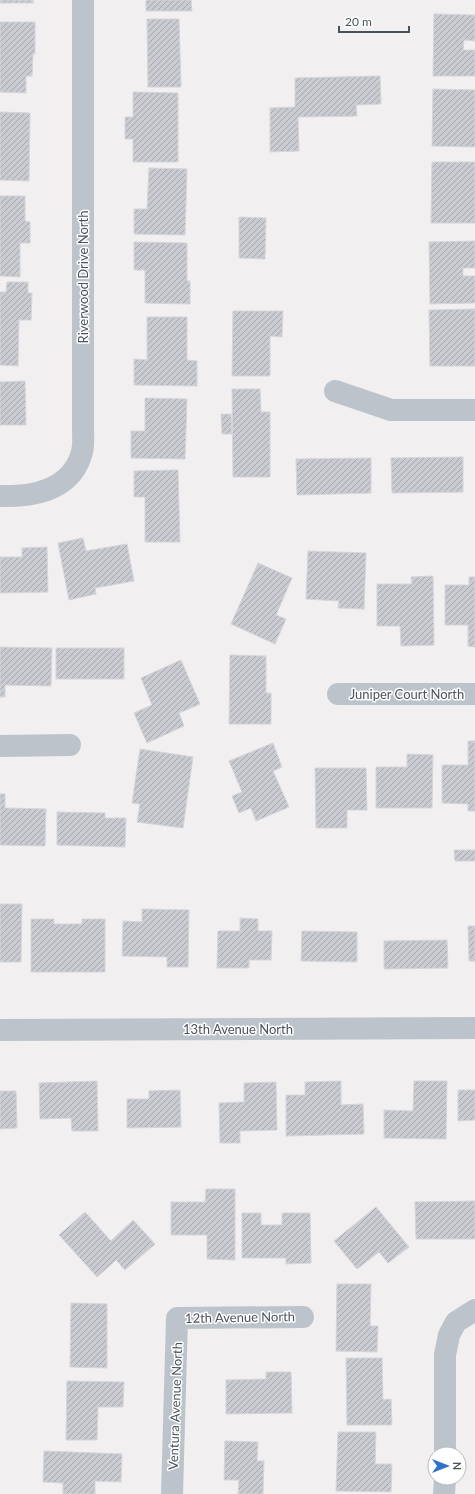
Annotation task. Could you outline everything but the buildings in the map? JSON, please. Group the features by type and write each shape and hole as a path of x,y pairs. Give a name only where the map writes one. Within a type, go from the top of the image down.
{"street":[{"name":"Riverwood Drive North","path":"0,496 18,497 46,492 69,477 82,452 83,0"},
{"path":"335,391 392,410 475,410"},
{"name":"Juniper Court North","path":"338,694 475,694"},
{"path":"0,746 70,745"},
{"name":"13th Avenue North","path":"0,1030 475,1028"},
{"path":"445,1446 445,1355 449,1335 456,1322 475,1310"},
{"name":"12th Avenue North","path":"177,1318 303,1316"},
{"name":"Ventura Avenue North","path":"172,1494 177,1318"}]}
